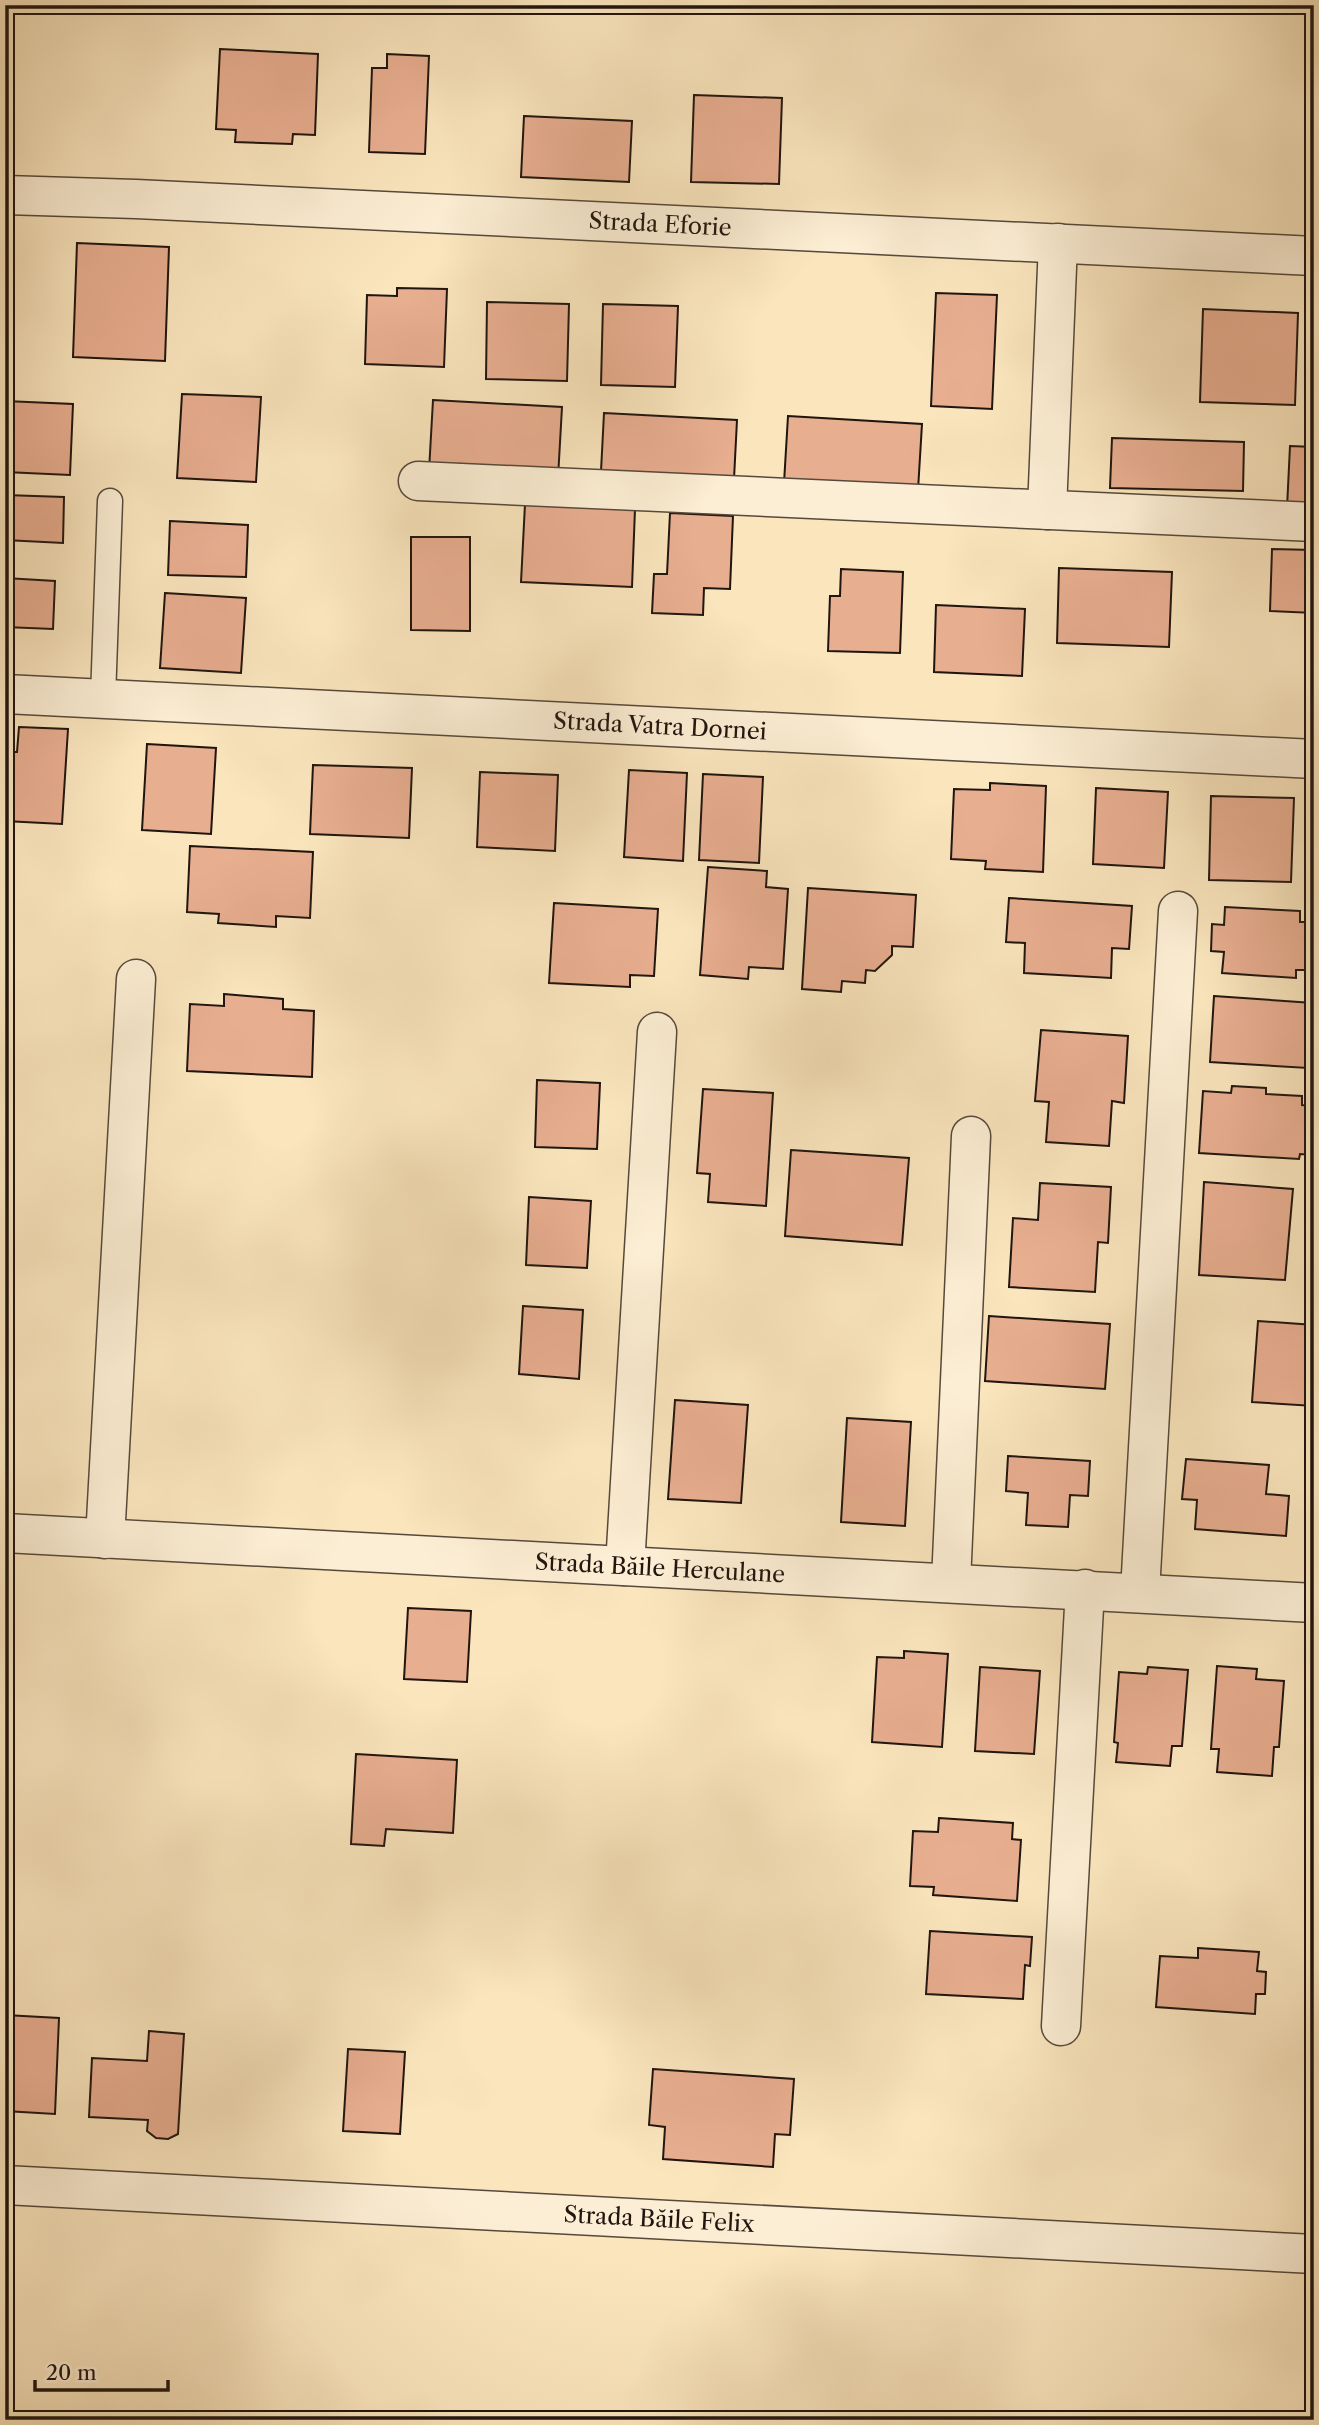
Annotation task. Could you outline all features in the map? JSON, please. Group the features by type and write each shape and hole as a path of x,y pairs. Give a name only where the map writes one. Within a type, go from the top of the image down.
{"street":[{"name":"Strada Eforie","path":"5,195 1314,256"},
{"path":"1047,510 1058,243"},
{"path":"418,481 1314,522"},
{"name":"Strada Vatra Dornei","path":"5,694 1314,759"},
{"path":"1140,1592 1178,911"},
{"path":"105,1539 136,979"},
{"path":"625,1566 657,1032"},
{"path":"951,1582 971,1136"},
{"name":"Strada Băile Herculane","path":"5,1533 1314,1603"},
{"path":"1061,2026 1085,1589"},
{"name":"Strada Băile Felix","path":"5,2185 1314,2254"}],"lane":[{"path":"103,698 110,501"}],"building":[{"path":"220,49 318,54 315,135 293,134 292,144 235,142 236,130 216,129"},
{"path":"387,54 429,56 425,154 369,152 372,68 387,68"},
{"path":"694,95 782,98 779,184 691,182"},
{"path":"524,116 632,121 629,182 521,177"},
{"path":"77,243 169,247 165,361 73,357"},
{"path":"397,288 447,289 444,367 365,364 367,295 397,296"},
{"path":"936,293 997,295 992,409 931,406"},
{"path":"487,302 569,304 567,381 486,379"},
{"path":"603,304 678,306 675,387 601,385"},
{"path":"1203,309 1298,313 1295,405 1200,402"},
{"path":"182,394 261,397 256,482 177,478"},
{"path":"433,400 562,407 558,478 429,471"},
{"path":"5,401 73,404 70,475 5,472"},
{"path":"604,413 737,420 734,479 601,471"},
{"path":"788,416 922,424 918,490 784,483"},
{"path":"1112,438 1244,442 1243,491 1110,488"},
{"path":"1290,446 1314,447 1314,509 1287,508"},
{"path":"5,495 64,497 63,543 5,540"},
{"path":"525,504 635,509 632,587 521,582"},
{"path":"670,513 733,516 730,589 704,588 703,615 652,613 654,574 667,574"},
{"path":"170,521 248,525 246,577 168,575"},
{"path":"411,537 470,537 470,631 411,630"},
{"path":"1272,549 1314,550 1314,613 1270,611"},
{"path":"1059,568 1172,572 1169,647 1057,643"},
{"path":"841,569 903,572 900,653 828,651 830,596 840,596"},
{"path":"5,578 55,581 53,629 5,627"},
{"path":"165,593 246,598 241,673 160,668"},
{"path":"936,605 1025,609 1022,676 934,672"},
{"path":"19,727 68,729 62,824 5,821 5,752 17,752"},
{"path":"147,744 216,748 211,834 142,830"},
{"path":"313,765 412,768 409,838 310,834"},
{"path":"629,770 687,773 683,861 624,857"},
{"path":"480,772 558,775 555,851 477,847"},
{"path":"703,774 763,777 759,863 699,860"},
{"path":"990,783 1046,786 1043,872 985,869 986,861 951,859 954,789 990,790"},
{"path":"1096,788 1168,792 1164,868 1093,864"},
{"path":"1211,796 1294,798 1291,882 1209,880"},
{"path":"190,846 313,852 310,918 276,916 276,927 218,923 219,914 187,912"},
{"path":"708,867 767,871 766,887 788,889 783,969 749,967 748,979 700,975"},
{"path":"808,888 916,895 913,947 892,946 892,955 875,971 866,970 865,983 842,981 841,992 802,989"},
{"path":"1009,898 1132,906 1129,949 1112,948 1111,978 1024,973 1025,943 1006,942"},
{"path":"554,903 658,909 654,976 630,975 630,987 549,983"},
{"path":"1225,907 1300,911 1300,922 1314,922 1312,970 1296,970 1296,978 1222,973 1224,952 1211,951 1212,924 1224,925"},
{"path":"224,994 283,999 283,1009 314,1011 312,1077 187,1071 190,1004 224,1006"},
{"path":"1214,996 1313,1003 1314,1062 1308,1062 1308,1068 1210,1062"},
{"path":"1041,1030 1128,1036 1124,1103 1112,1101 1109,1146 1046,1142 1049,1102 1035,1101"},
{"path":"537,1080 600,1083 597,1149 535,1147"},
{"path":"1232,1086 1266,1088 1266,1094 1302,1096 1302,1105 1314,1106 1314,1155 1300,1154 1299,1159 1199,1153 1203,1091 1231,1093"},
{"path":"703,1089 773,1093 766,1206 708,1202 710,1174 697,1173"},
{"path":"791,1150 909,1158 902,1245 785,1236"},
{"path":"1204,1182 1293,1189 1285,1280 1199,1275"},
{"path":"1040,1183 1111,1187 1108,1243 1098,1242 1095,1292 1009,1287 1013,1218 1038,1220"},
{"path":"529,1197 591,1201 587,1268 526,1265"},
{"path":"523,1306 583,1310 579,1379 519,1374"},
{"path":"989,1316 1110,1324 1105,1389 985,1381"},
{"path":"1258,1321 1314,1325 1314,1406 1252,1402"},
{"path":"675,1400 748,1405 741,1503 668,1499"},
{"path":"847,1418 911,1422 905,1526 841,1522"},
{"path":"1008,1456 1090,1461 1088,1496 1070,1495 1068,1527 1026,1525 1028,1493 1006,1491"},
{"path":"1186,1459 1269,1465 1266,1494 1289,1496 1286,1536 1195,1529 1197,1500 1182,1499"},
{"path":"408,1608 471,1611 467,1682 404,1679"},
{"path":"904,1651 948,1654 942,1747 872,1742 877,1657 904,1658"},
{"path":"1217,1666 1257,1669 1256,1679 1284,1681 1279,1747 1274,1747 1272,1776 1217,1772 1219,1749 1211,1749"},
{"path":"980,1667 1040,1671 1034,1754 975,1751"},
{"path":"1148,1667 1188,1670 1182,1746 1172,1746 1170,1766 1116,1762 1118,1743 1114,1742 1119,1672 1147,1674"},
{"path":"356,1754 457,1760 453,1833 386,1829 384,1846 351,1844"},
{"path":"939,1818 1013,1823 1012,1839 1021,1840 1017,1901 933,1895 934,1887 910,1886 913,1831 938,1832"},
{"path":"930,1931 1032,1937 1030,1966 1025,1965 1023,1999 926,1994"},
{"path":"1198,1948 1259,1952 1257,1971 1266,1972 1265,1994 1256,1994 1255,2014 1156,2007 1160,1956 1198,1958"},
{"path":"5,2015 59,2018 55,2114 5,2111"},
{"path":"149,2031 184,2034 178,2134 168,2139 156,2138 147,2131 148,2120 89,2117 92,2058 147,2061"},
{"path":"348,2049 405,2052 400,2134 343,2131"},
{"path":"653,2069 794,2079 790,2135 775,2134 773,2167 663,2159 665,2127 649,2125"}]}
